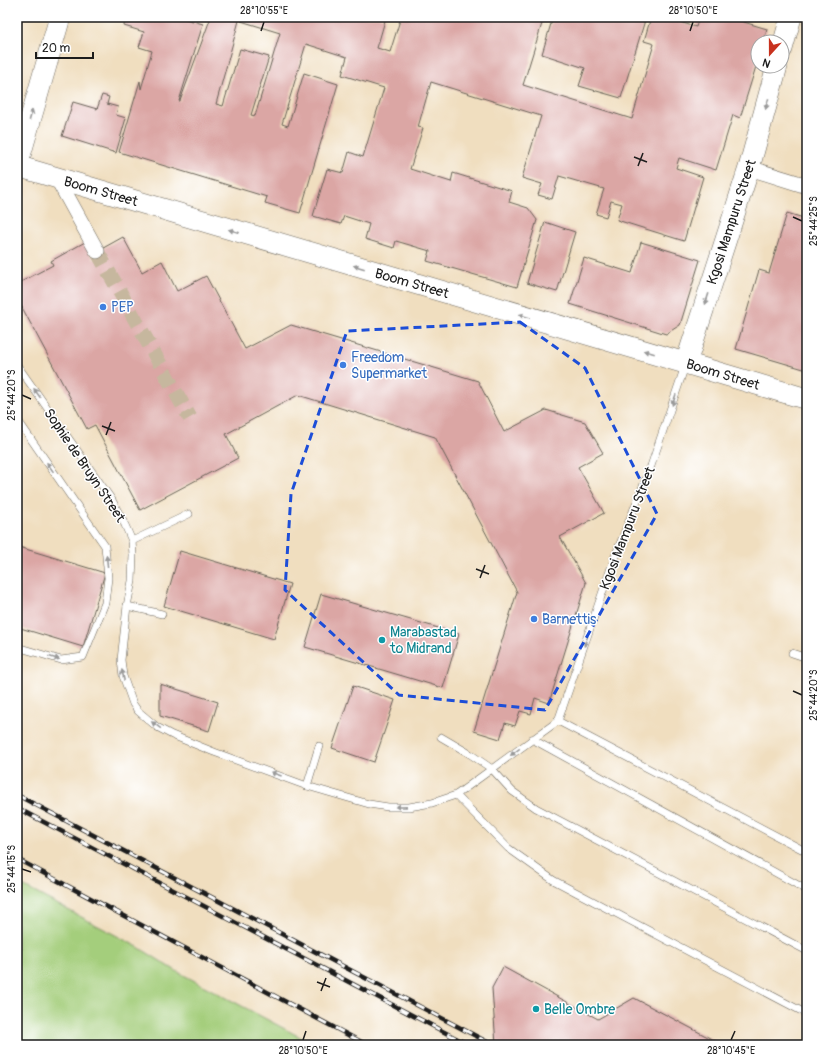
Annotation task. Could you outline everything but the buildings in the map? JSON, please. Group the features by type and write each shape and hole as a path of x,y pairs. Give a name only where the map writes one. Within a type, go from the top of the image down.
{"main road":[{"path":"17,166 60,17"},
{"path":"786,34 791,17"},
{"name":"Kgosi Mampuru Street","path":"686,363 749,168 775,74"},
{"name":"Boom Street","path":"17,166 807,399"}],"street":[{"path":"749,168 807,186"},
{"path":"57,178 97,251"}],"lane":[{"name":"Kgosi Mampuru Street","path":"558,721 614,560 651,466 686,363"},
{"name":"Sophie de Bruyn Street","path":"17,365 112,500 132,541 132,581 127,606 121,660 126,686 133,704 138,711 157,727 172,735 307,786"},
{"path":"17,419 105,546 108,578 105,603 83,657 61,660 17,647"},
{"path":"132,541 189,514"},
{"path":"127,606 162,614"},
{"path":"792,653 807,658"},
{"path":"319,746 307,786 369,804 388,807 409,807 432,803 456,795 558,721 807,852"},
{"path":"441,737 492,769 512,791 536,808 807,951"},
{"path":"532,739 807,890"},
{"path":"456,795 508,848 553,880 807,1014"}],"highlighted area":[{"path":"520,322 585,368 657,514 545,710 399,695 285,590 291,494 347,331"}],"green space":[{"path":"17,883 138,947 178,972 315,1045 17,1045"}],"tunnel":[{"path":"97,251 190,418"}],"railway":[{"path":"17,795 493,1045"},
{"path":"17,808 469,1045"},
{"path":"17,859 367,1045"}],"place":[{"name":"PEP","path":"103,307"},
{"name":"Freedom Supermarket","path":"343,365"},
{"name":"Barnettis","path":"534,619"},
{"name":"Marabastad to Midrand","path":"382,640"},
{"name":"Belle Ombre","path":"536,1009"}]}
